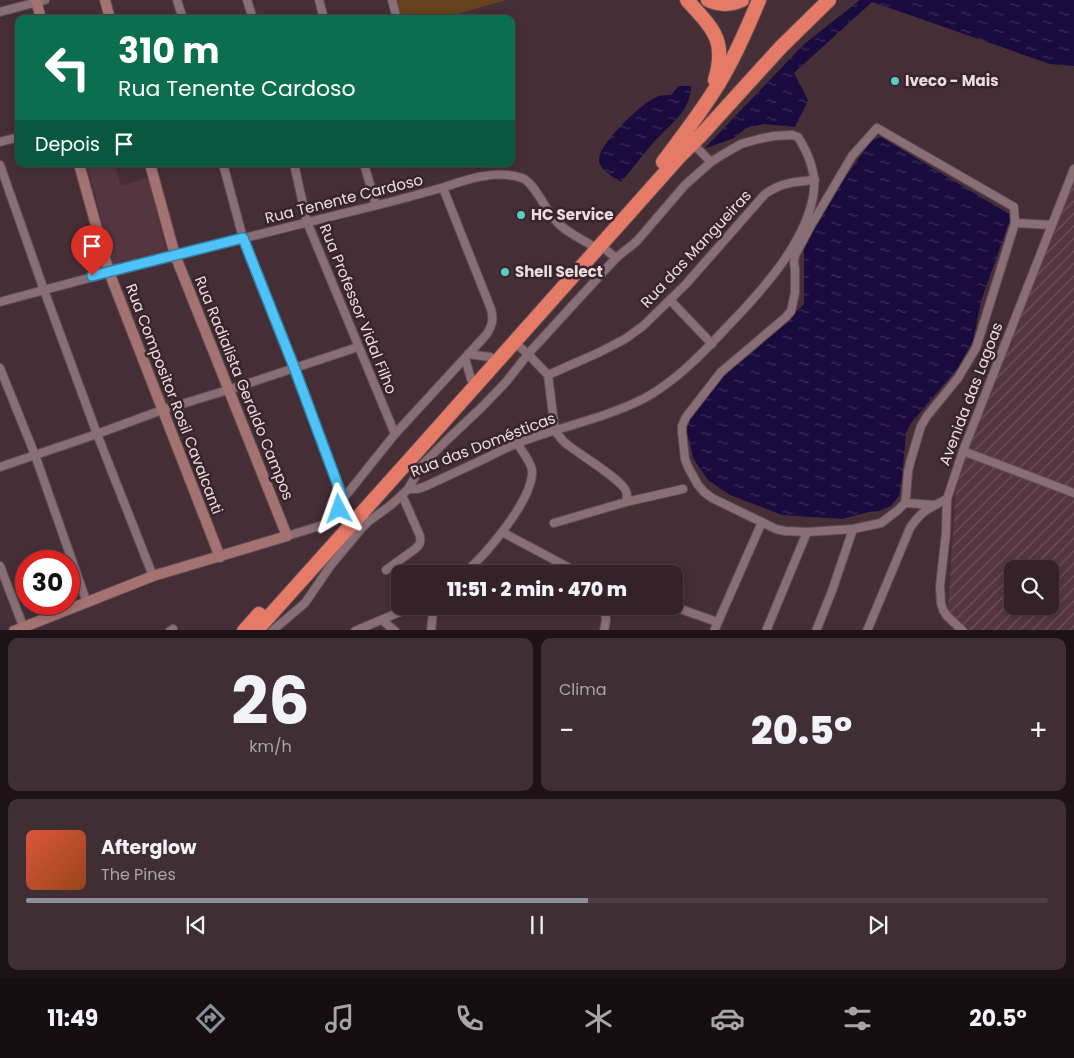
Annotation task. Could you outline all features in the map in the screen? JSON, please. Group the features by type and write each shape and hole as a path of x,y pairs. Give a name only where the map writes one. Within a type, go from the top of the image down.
{"highway":[{"path":"687,0 710,26 717,38 719,49 719,62 714,83 703,107"},
{"path":"708,0 724,4 742,0"},
{"path":"256,630 433,444 514,342 661,164 703,107 730,64 759,0"},
{"path":"678,157 722,94 750,40 767,0"},
{"path":"244,630 340,519 490,357 678,157 693,144 781,47 829,0"}],"street":[{"path":"105,0 109,15"},
{"path":"177,0 182,15"},
{"path":"248,0 252,15"},
{"path":"319,0 323,15"},
{"path":"392,0 396,15"},
{"path":"0,12 39,1 41,15"},
{"path":"876,128 1014,207 1015,223 976,348 958,378 918,432 908,472 905,503 881,523 853,529 807,532 776,529 727,506 704,492 693,476 685,458 682,439 682,426 686,417 722,372 791,311 796,280 795,255 855,152 876,128"},
{"name":"Rua das Domésticas","path":"408,489 426,486 517,443 618,410 644,398 672,380 712,344 748,306 790,252 805,225 814,191 815,180 812,165 801,140 797,136 792,135 774,136 740,144 711,162"},
{"path":"0,142 15,138"},
{"path":"272,630 305,603 331,565 362,528 402,496 408,489 433,444 495,394 528,354 616,258 637,241 686,185 711,162 693,144"},
{"path":"0,165 96,434 153,576"},
{"name":"Rua Compositor Rosil Cavalcanti","path":"80,167 109,272 220,557"},
{"name":"Rua Radialista Geraldo Campos","path":"151,167 175,255 287,536"},
{"path":"224,167 243,238 343,499"},
{"name":"Rua Professor Vidal Filho","path":"295,167 307,222 395,434"},
{"path":"365,167 376,205"},
{"name":"Avenida das Lagoas","path":"963,630 947,616 941,603 940,586 946,533 947,500 963,451 1074,169"},
{"name":"Rua Tenente Cardoso","path":"0,302 109,272 443,188 471,178 485,176 521,177 526,180 562,227 596,245"},
{"name":"Rua das Mangueiras","path":"548,375 600,352 625,339 643,326 699,270 765,194 782,185 815,180"},
{"path":"0,566 21,629 153,576 340,519 339,509 343,499 395,434 486,335 492,326 493,315 443,188"},
{"path":"1015,223 1052,225"},
{"path":"596,245 616,258"},
{"path":"670,300 712,344"},
{"path":"514,342 548,375 555,431 566,444 619,482 626,490 626,502"},
{"path":"0,467 162,410 358,347"},
{"path":"466,356 490,357"},
{"path":"466,356 471,379"},
{"path":"0,368 35,455 86,602"},
{"path":"475,565 502,532 524,499 531,478 531,467 517,443"},
{"path":"963,451 1074,494"},
{"path":"554,523 626,502 683,489"},
{"path":"386,570 419,546 420,542 420,536 402,496"},
{"path":"867,630 910,528 917,517 926,510 947,500"},
{"path":"905,503 935,505"},
{"path":"714,630 762,522"},
{"path":"816,630 832,591 853,529"},
{"path":"502,532 564,565"},
{"path":"766,630 807,532"},
{"path":"683,610 717,622"},
{"path":"355,630 393,615"},
{"path":"431,630 433,615"},
{"path":"604,630 605,615"},
{"path":"382,620 395,630"}],"shaded area":[{"path":"394,0 506,0 454,15 399,15"},
{"path":"88,167 116,167 121,186 148,178 167,253 114,267"},
{"path":"1074,169 1074,630 952,630 948,608 956,489 961,449"}],"water":[{"path":"860,0 1074,0 1074,66 1050,64 872,2 794,73 808,101 795,127 764,124 746,128 734,138 704,149 803,45"},
{"path":"679,86 691,86 687,103 678,118 653,143 621,182 608,173 600,164 599,158 601,151 612,136 644,104 659,96 671,95"},
{"path":"881,137 1009,214 1010,220 981,301 973,341 957,369 911,423 906,433 899,496 891,506 879,511 842,519 782,515 730,495 708,480 694,460 687,433 688,416 717,377 786,322 804,304 804,250 814,224 825,205 872,140"}],"place":[{"name":"Iveco - Mais","path":"895,81"},
{"name":"HC Service","path":"521,215"},
{"name":"Shell Select","path":"505,272"}],"route":[{"path":"92,276 243,238 343,499 339,509"}]}
